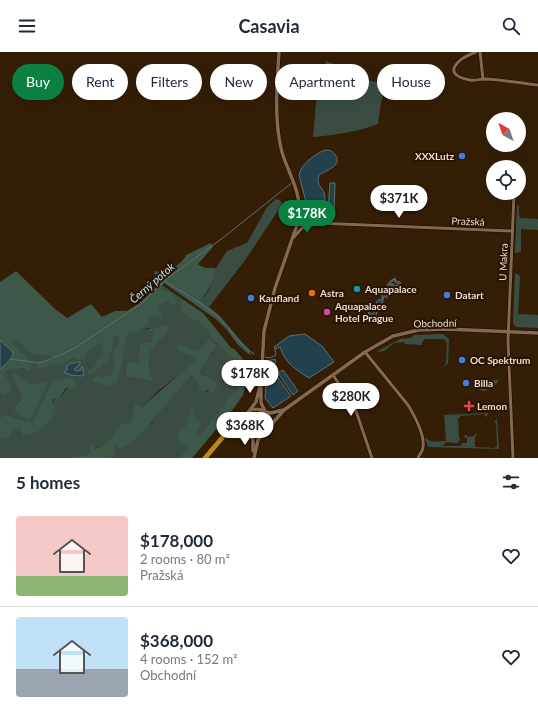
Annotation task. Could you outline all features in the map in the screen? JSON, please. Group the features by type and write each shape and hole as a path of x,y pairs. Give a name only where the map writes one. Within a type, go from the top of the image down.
{"highway":[{"path":"205,458 233,425 246,416"},
{"path":"219,442 235,427 240,427 247,431"}],"street":[{"path":"279,52 276,87 278,126 281,147 299,202 298,213"},
{"path":"476,52 456,63 454,71 458,76 469,80 483,79 538,85"},
{"path":"480,52 483,79"},
{"name":"U Makra","path":"513,458 508,332 514,200"},
{"path":"254,457 256,442 269,427 270,420 262,406 261,385 263,340 275,288 297,225 303,220 302,215 298,213"},
{"path":"297,225 293,223 291,218 294,214 298,213"},
{"name":"Pražská","path":"303,220 317,223 512,231"},
{"path":"292,240 302,228 317,223"},
{"name":"Obchodní","path":"269,427 284,410 365,352 393,336 419,330 445,329 538,333"},
{"path":"365,352 408,405 413,414 423,441 423,448 418,458"},
{"path":"333,375 355,408 372,458"},
{"path":"254,457 252,440 244,423 246,416 256,402 261,385"},
{"path":"250,411 257,409 265,412"},
{"name":"Obchodní","path":"265,412 271,413 284,410"},
{"path":"247,431 256,435 264,433"}],"green space":[{"path":"326,61 334,64 325,64"},
{"path":"369,80 377,82 377,100 382,100 378,124 346,133 313,137 317,100 369,100"},
{"path":"276,199 280,200 282,203 279,209 246,259 209,307 199,300 205,296 210,288 216,268 227,251 247,243 267,207"},
{"path":"517,205 519,205 520,218 538,219 538,230 521,229 521,251 515,253"},
{"path":"211,243 213,247 198,264 204,267 216,268 209,289 200,300 219,315 249,349 251,356 238,345 227,330 217,320 164,283 160,288 164,292 171,293 177,302 174,306 169,301 157,306 163,320 155,316 148,317 149,324 134,333 130,332 126,337 122,363 116,383 105,386 92,381 96,375 100,377 110,376 115,359 112,355 119,344 118,335 114,337 108,363 104,363 93,373 89,374 88,371 92,370 103,353 103,347 99,342 88,351 83,360 77,359 75,356 63,363 49,365 42,369 38,369 37,367 40,361 56,359 47,355 33,355 19,341 13,340 11,343 33,364 29,372 23,368 7,370 4,374 11,385 11,391 3,395 0,392 0,369 11,359 13,352 0,340 0,282 16,271 55,309 67,318 91,304 102,317 115,311 127,311 140,303 162,281 155,275 154,271 158,272 173,268 184,259 186,255"},
{"path":"515,274 518,274 520,277 518,314 538,315 538,328 516,327 513,324"},
{"path":"162,285 203,313 231,348 234,349 248,365 243,395 192,458 110,458 116,453 113,447 151,424 179,387 192,376 199,386 211,394 214,381 208,376 203,376 200,372 217,346 158,391 142,407 130,423 123,423 116,429 108,442 94,449 93,443 87,456 76,454 72,458 0,458 0,439 3,440 12,429 20,429 22,435 52,404 54,399 59,399 75,380 61,379 33,423 7,415 0,417 0,369 13,352 0,340 0,325 97,337","holes":["149,328 159,328 167,333 150,352 149,367 153,382 125,376 127,361 139,362 150,343 153,332 144,330","15,372 31,384 41,382 14,409 22,398 11,375"]},
{"path":"183,300 203,313 231,348 234,349 248,365 243,395 192,458 179,458 189,447 181,443 177,433 187,424 190,417 192,404 194,408 195,420 202,422 197,430 197,436 201,435 223,407 228,397 235,393 242,375 241,370 231,356 211,336 198,320 192,320 180,309"},
{"path":"168,324 167,333 150,352 149,367 153,382 125,376 127,361 139,362 140,343 150,343 153,332 143,331"},
{"path":"443,334 449,339 448,363 443,368 446,363 447,343 444,339 425,339 422,342 422,345 405,344 404,342 394,343 384,351 376,352 400,339 411,338 414,335"},
{"path":"209,339 217,346 200,372 203,376 208,376 214,381 217,387 211,394 207,390 202,391 199,389 199,386 192,376 174,394 141,434 120,448 116,445 114,447 116,453 110,458 72,458 75,454 87,456 93,442 95,449 108,442 116,429 123,423 130,423 135,415 133,412 135,404 142,407 198,359 176,349 178,344 198,352"},
{"path":"15,372 31,384 41,382 47,384 30,420 22,417 14,409 22,398 11,375"},
{"path":"68,378 75,380 76,385 72,389 69,387 65,389 59,399 53,399 52,404 57,411 43,428 28,435 22,435 20,429 12,429 9,436 3,440 0,439 0,417 7,415 33,423 52,382"},
{"path":"499,380 494,386 484,391 476,388 474,385 474,381"},
{"path":"253,412 261,412 267,418 267,426 261,432 253,432 247,426 247,418"},
{"path":"488,413 487,417 485,414 460,416 460,418 458,418 460,440 457,443 446,442 443,446 460,446 463,443 467,443 467,438 464,437 466,434 467,437 474,436 475,434 477,436 475,437 475,447 494,448 497,446 496,423 494,422 497,419 499,449 428,447 424,436 426,439 431,441 446,441 444,415"}],"water":[{"path":"325,150 334,153 337,163 332,168 319,175 318,183 324,193 325,200 319,213 312,215 307,206 299,175 302,167 309,160"},
{"path":"330,183 335,183 334,213 328,212"},
{"path":"395,278 396,281 400,282 401,284 396,289 392,285 393,292 389,294 387,298 384,296 381,308 377,310 376,317 372,318 368,313 374,313 375,309 373,308 378,300 382,300 382,294 385,293 387,296 388,291 391,290 391,284 397,287 396,286 399,284 394,281 394,279 388,287 387,286 390,281"},
{"path":"305,334 322,346 334,362 309,378 295,369 288,362 280,347 275,349 274,347 289,336"},
{"path":"0,340 13,352 13,355 10,360 0,369"},
{"path":"275,359 274,372 291,396 273,408 265,398 268,361"},
{"path":"80,362 80,364 74,369 76,371 81,370 82,366 84,373 83,376 71,375 64,372 67,370 67,366"},
{"path":"283,370 298,391 293,395 278,373"}],"waterway":[{"name":"Černý potok","path":"10,359 40,363 78,346 141,304 164,281 224,237 293,182"},
{"path":"164,281 211,311 222,321 243,346 254,354"},
{"path":"265,357 270,358 276,355 275,349"}],"place":[{"name":"XXXLutz","path":"462,156"},
{"name":"Aquapalace","path":"357,289"},
{"name":"Astra","path":"312,293"},
{"name":"Datart","path":"447,295"},
{"name":"Kaufland","path":"251,298"},
{"name":"Aquapalace Hotel Prague","path":"327,312"},
{"name":"OC Spektrum","path":"462,360"},
{"name":"Billa","path":"466,383"},
{"name":"Lemon","path":"469,406"}]}
